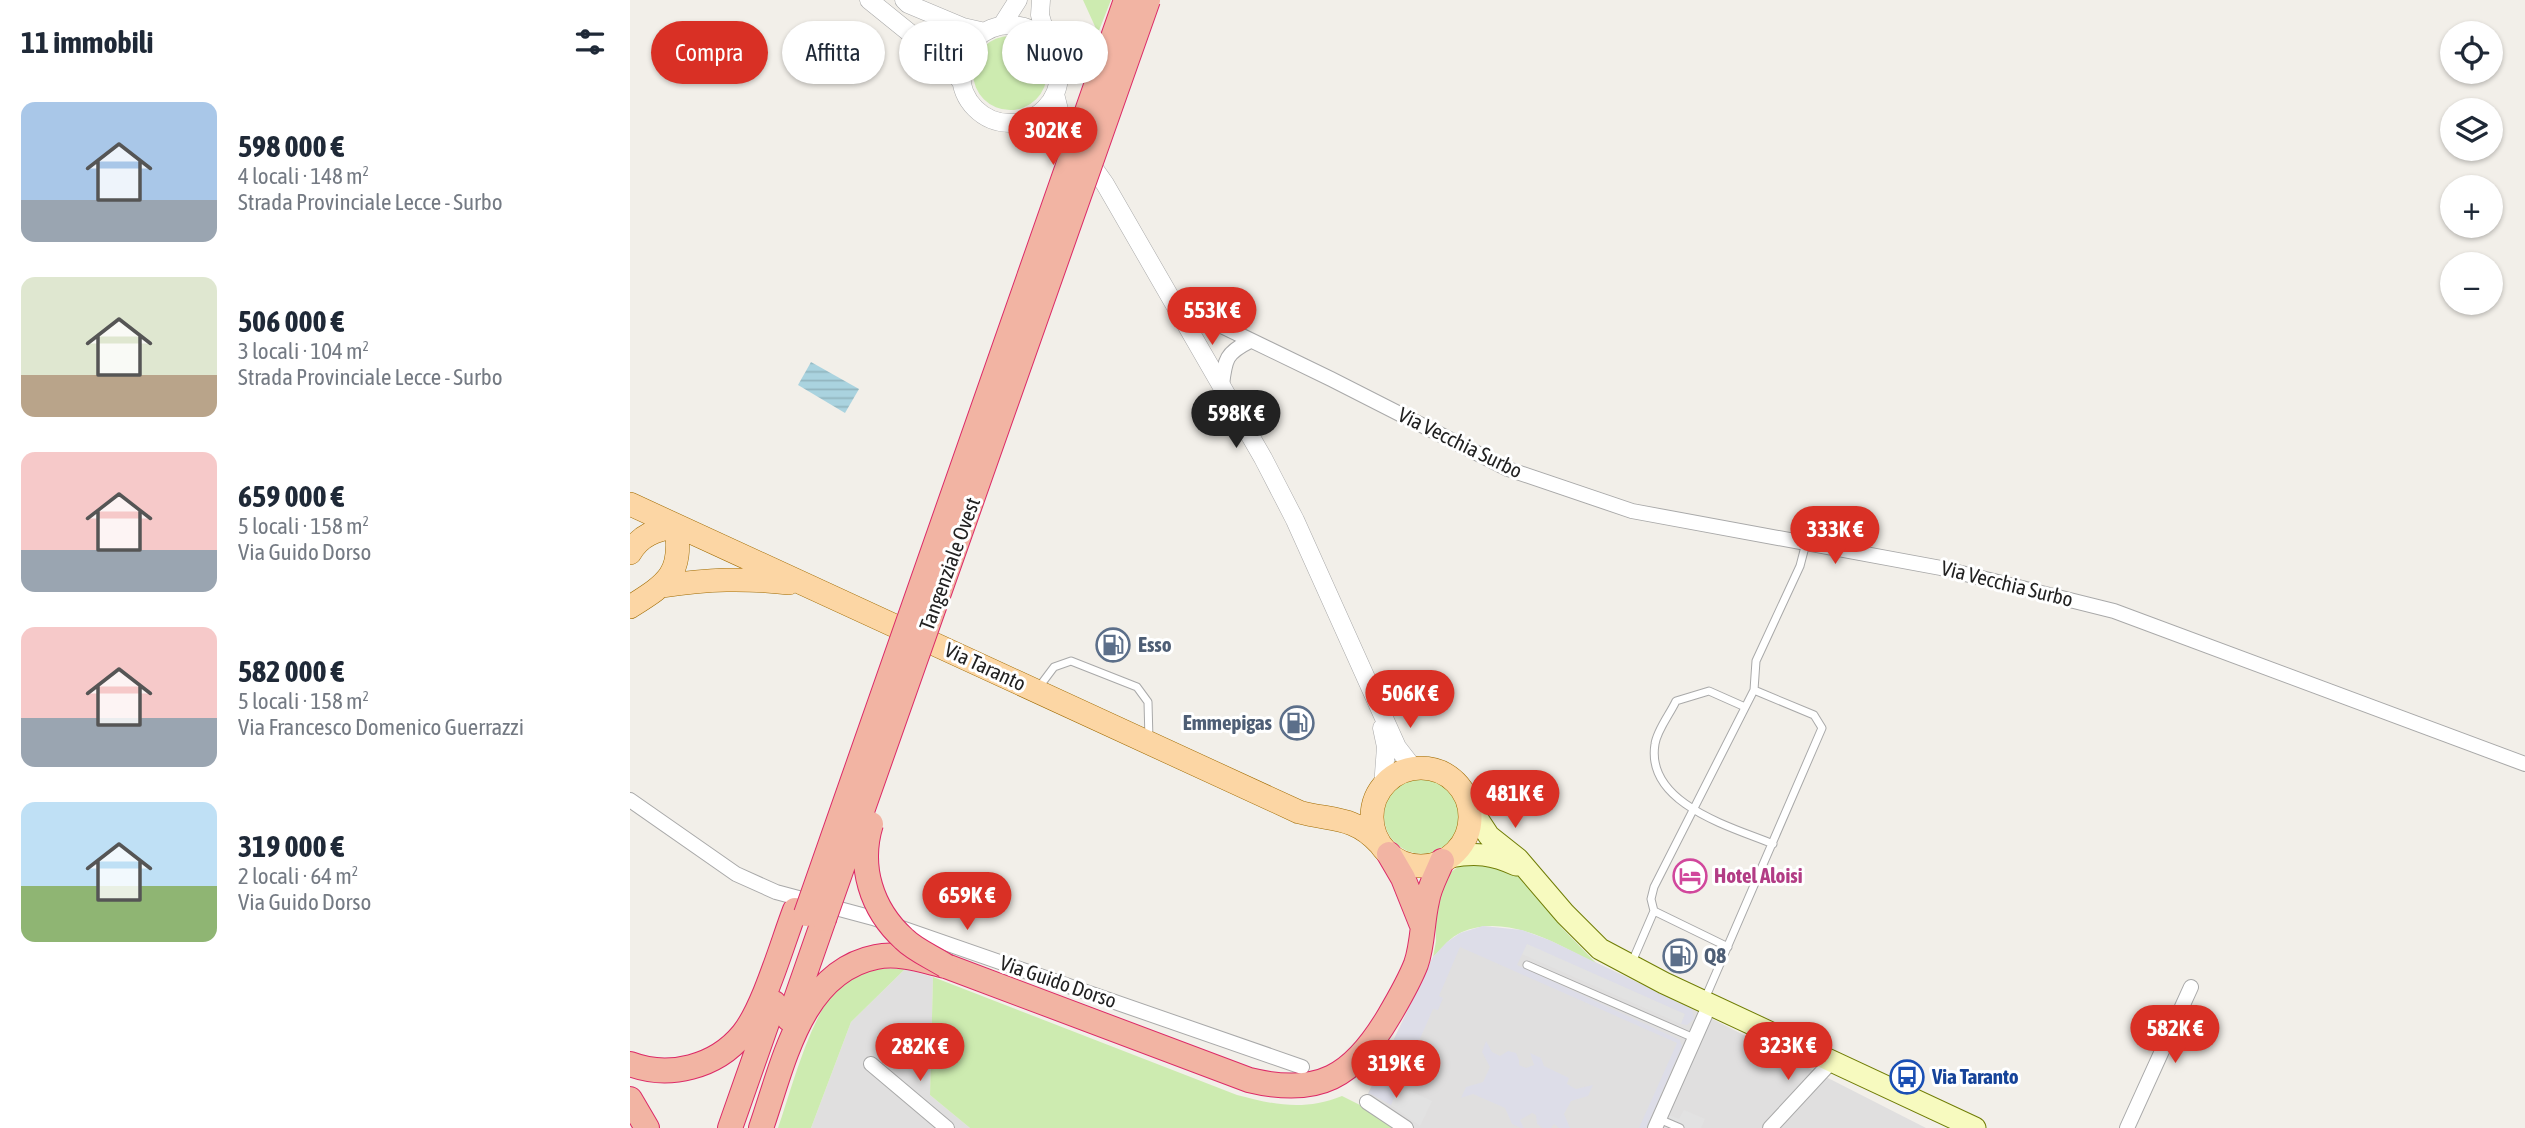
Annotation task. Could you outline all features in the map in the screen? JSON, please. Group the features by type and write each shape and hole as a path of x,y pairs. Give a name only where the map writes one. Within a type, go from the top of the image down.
{"highway":[{"name":"Tangenziale Ovest","path":"730,1128 808,914 1126,0"},
{"name":"Tangenziale Ovest","path":"750,1128 808,914 916,661 1148,0"},
{"path":"916,661 913,691 867,836 865,858 868,882 886,921 906,941 946,966"},
{"path":"1384,848 1406,885 1423,927"},
{"path":"761,1128 800,1021 809,1004 822,987 858,962 878,956 903,957 946,966 1219,1070 1274,1086 1292,1087 1318,1083 1343,1071 1362,1056 1403,994 1421,945 1427,898 1446,859"},
{"path":"630,1064 666,1071 685,1069 703,1064 733,1045 757,1011 808,914"},
{"path":"630,1099 648,1128"}],"main road":[{"name":"Via Taranto","path":"630,504 1299,812 1354,823 1366,829 1403,863 1416,866 1471,852 1504,859 1534,876"},
{"path":"630,554 636,543 648,534 676,526 679,545 676,562 663,586"},
{"path":"630,607 663,586 711,579 807,584"},
{"name":"Via Taranto","path":"1264,795 1300,806 1330,810 1366,803 1390,780 1406,771 1426,769 1450,778 1463,792 1489,836 1518,859 1565,914 1600,949 1707,1003 1975,1128"},
{"path":"1380,792 1373,810 1373,825 1384,848"},
{"path":"1446,859 1466,837 1470,818 1468,804"}],"street":[{"path":"869,0 899,24"},
{"path":"904,0 946,21"},
{"path":"1005,21 1018,0"},
{"path":"1041,0 1042,21"},
{"path":"988,31 1002,25"},
{"path":"963,84 967,98 978,111 992,120 1008,123 1025,121 1037,115 1048,106 1058,84"},
{"path":"1055,94 1069,133 1105,184 1222,385 1295,520 1379,711 1403,756 1411,765 1426,769"},
{"path":"1025,121 1105,184"},
{"name":"Via Vecchia Surbo","path":"1174,303 1508,469 1632,511 1941,568 2114,611 2525,764"},
{"path":"1222,385 1224,360 1235,348 1250,341"},
{"path":"1379,711 1385,747 1380,792"},
{"name":"Via Guido Dorso","path":"630,800 736,874 776,892 873,918 1302,1067"},
{"path":"2127,1128 2191,987"},
{"path":"1657,1124 1707,1003"},
{"path":"1770,1128 1833,1060"},
{"path":"871,1064 947,1128"},
{"path":"1367,1102 1406,1128"}],"lane":[{"path":"1630,966 1654,911 1651,899 1654,887 1754,690 1756,662 1800,566 1806,542"},
{"path":"1036,690 1054,667 1071,661 1137,687 1148,702 1149,742"},
{"path":"1707,1003 1728,947 1822,728 1814,715 1754,690"},
{"path":"1745,707 1709,691 1676,701 1655,743 1655,765 1668,788 1692,811 1773,844"},
{"path":"1654,911 1728,947"},
{"path":"1527,965 1694,1038"},
{"path":"1657,1124 1680,1128"}],"shaded area":[{"path":"1483,926 1522,930 1549,940 1692,1009 1694,1019 1687,1025 1681,1024 1685,1014 1527,944 1517,965 1680,1040 1682,1046 1646,1128 1639,1128 1677,1043 1460,947 1439,996 1443,998 1438,1010 1433,1009 1391,1105 1369,1093 1433,957 1460,933"},
{"path":"1549,940 1687,1006 1926,1128 1393,1128 1362,1106 1433,957 1447,942"},
{"path":"1527,943 1685,1014 1681,1024 1522,954"},
{"path":"905,969 933,977 930,1095 970,1128 811,1128 851,1022"},
{"path":"1486,1041 1492,1052 1500,1056 1508,1051 1516,1053 1519,1065 1526,1068 1534,1065 1530,1053 1541,1058 1544,1066 1569,1078 1567,1084 1576,1089 1593,1085 1588,1096 1571,1101 1564,1114 1570,1128 1559,1128 1554,1124 1551,1128 1542,1128 1537,1124 1536,1115 1532,1113 1520,1120 1524,1128 1521,1128 1512,1124 1505,1108 1473,1094 1461,1098 1466,1087 1483,1082 1490,1067 1482,1052"},
{"path":"1399,1086 1432,1101 1420,1126 1391,1105"},
{"path":"1684,1110 1705,1119 1701,1128 1664,1128 1669,1115 1679,1119"}],"green space":[{"path":"1083,0 1111,0 1103,21 1093,21"},
{"path":"1002,37 1002,84 1045,84 1041,94 1031,104 1017,109 1003,109 989,104 979,94 975,84 988,84 988,43"},
{"path":"1422,778 1436,781 1449,789 1457,802 1460,816 1457,830 1449,843 1436,851 1422,854 1408,851 1395,843 1387,830 1384,816 1387,802 1395,789 1408,781"},
{"path":"1499,862 1533,890 1562,928 1597,964 1532,933 1497,926 1462,932 1433,957 1436,941 1435,910 1445,876 1464,863"},
{"path":"876,968 905,969 851,1022 811,1128 778,1128 797,1069 826,1004 837,988 850,977"},
{"path":"933,977 1237,1095 1290,1105 1315,1104 1342,1096 1362,1106 1393,1128 970,1128 930,1095"}],"water":[{"path":"811,362 859,389 845,413 798,385"}],"place":[{"name":"Esso","path":"1113,645"},
{"name":"Emmepigas","path":"1297,723"},
{"name":"Hotel Aloisi","path":"1690,876"},
{"name":"Q8","path":"1680,956"},
{"name":"Via Taranto","path":"1907,1077"}]}
